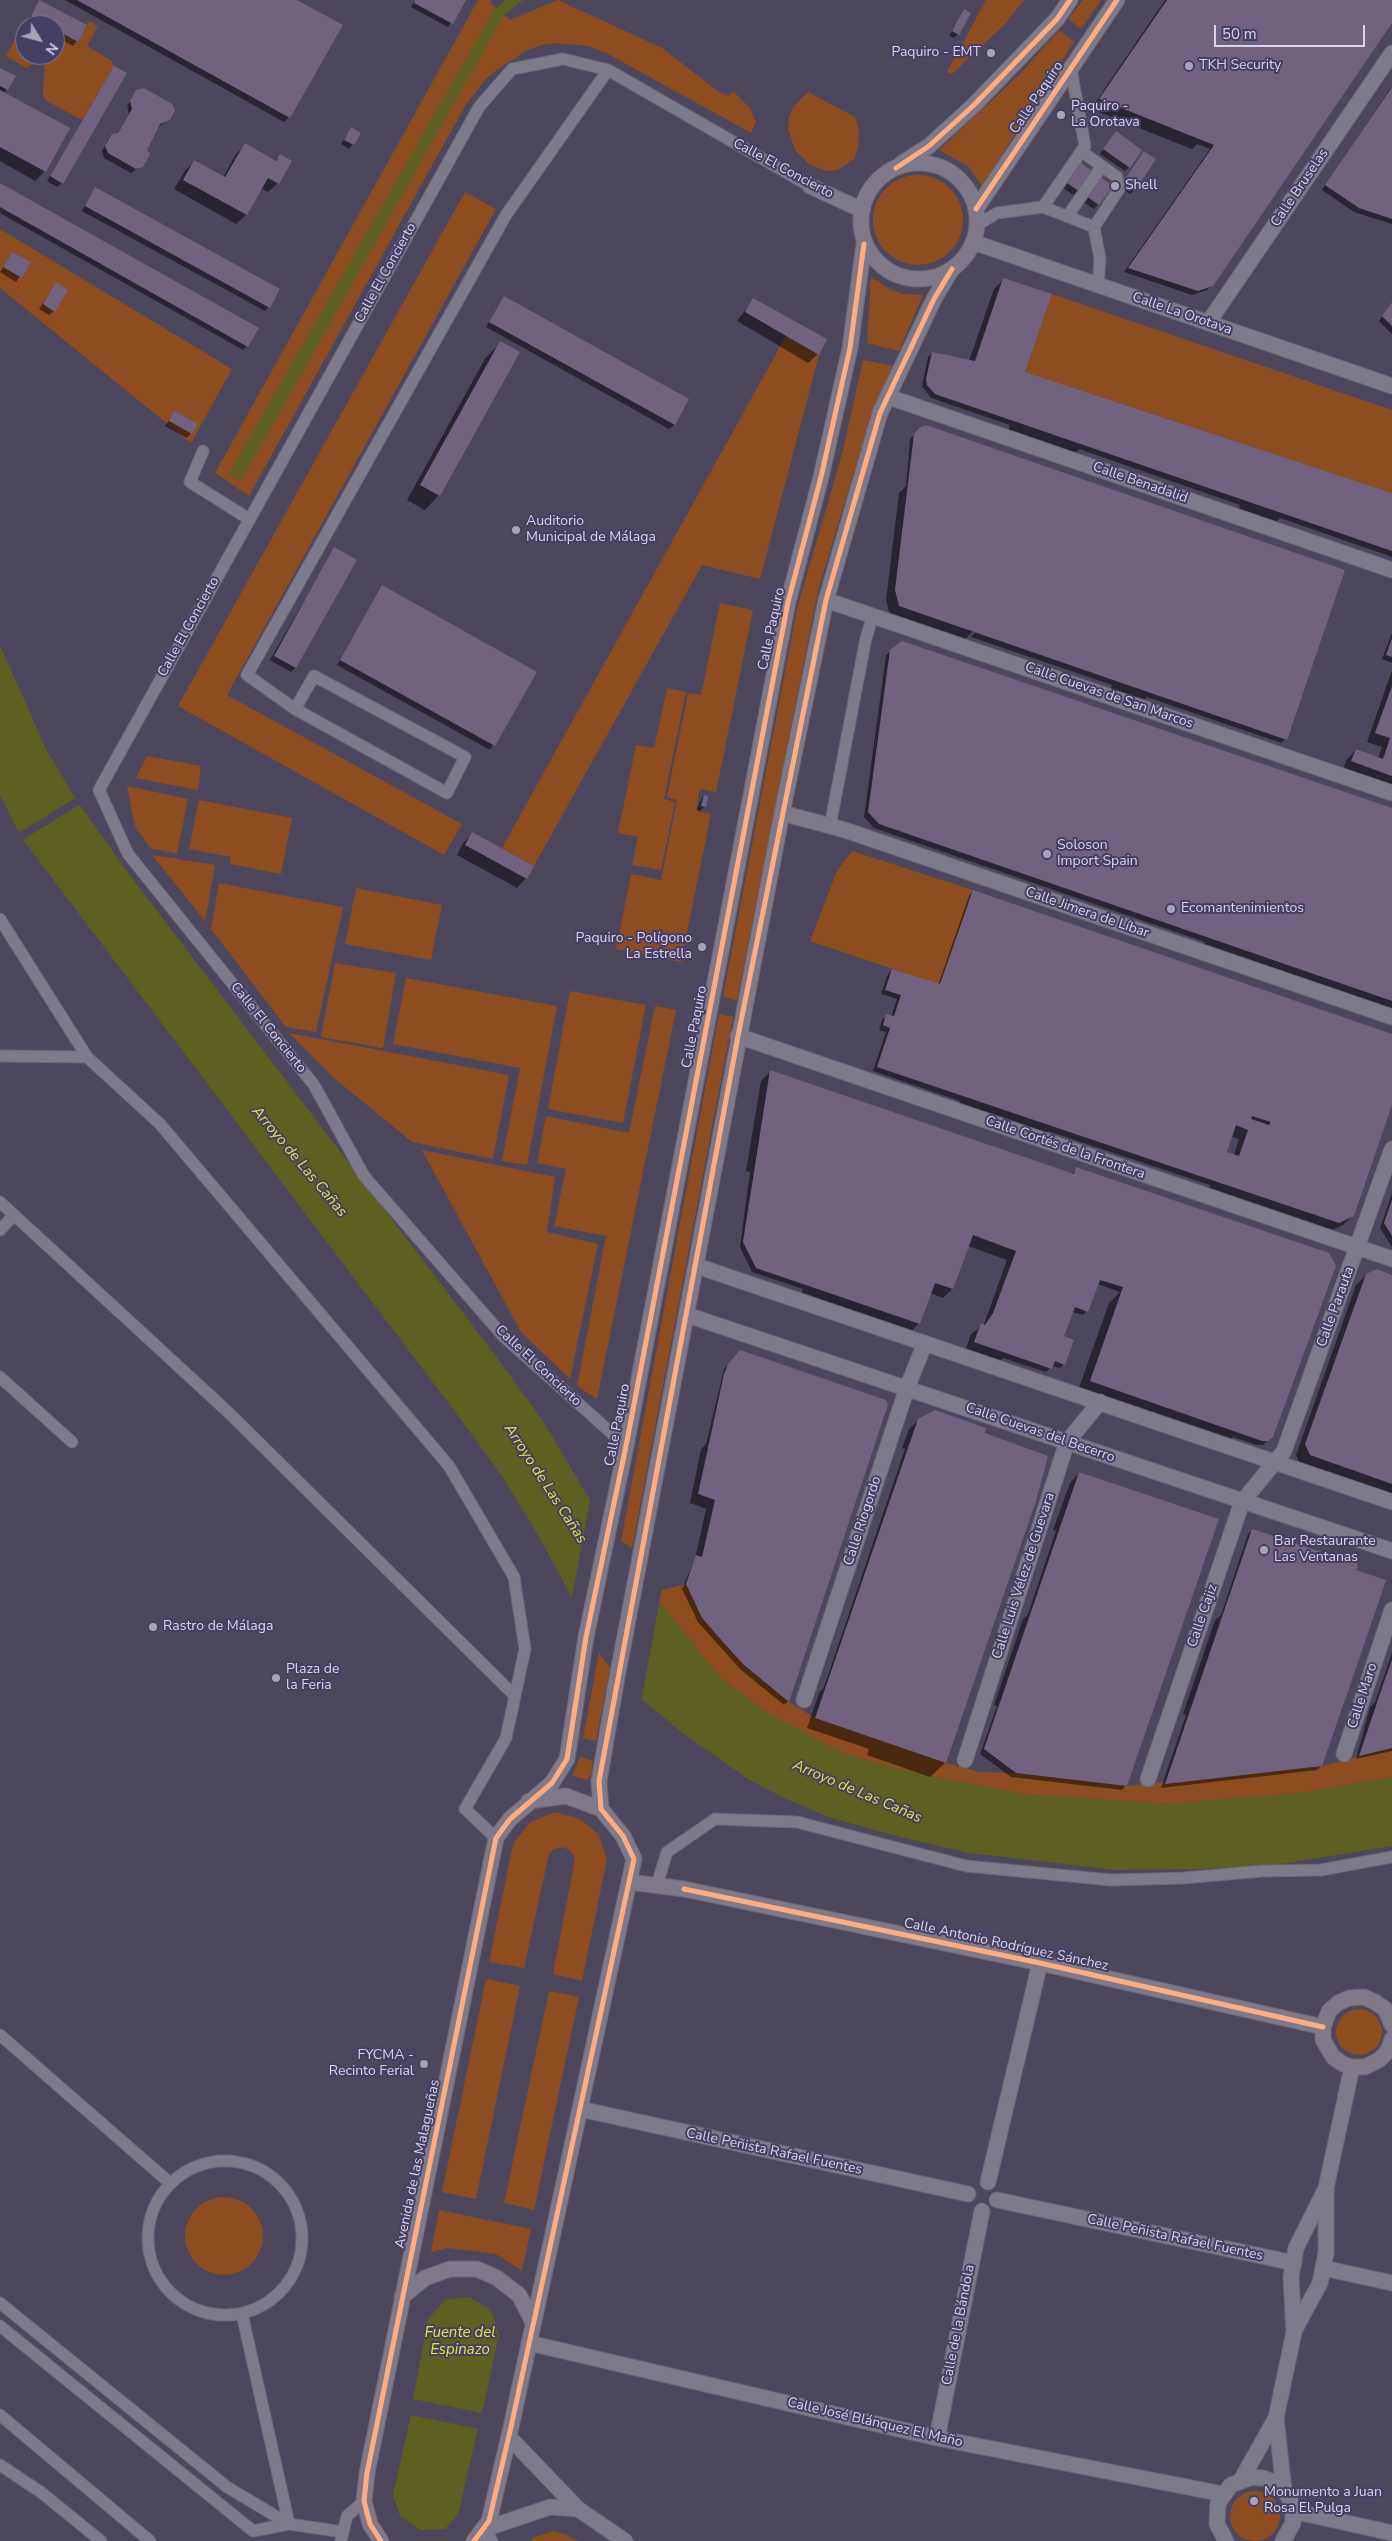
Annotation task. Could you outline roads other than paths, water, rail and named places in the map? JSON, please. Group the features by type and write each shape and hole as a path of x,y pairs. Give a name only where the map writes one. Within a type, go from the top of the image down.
{"main road":[{"path":"952,269 928,279 902,277 880,265 864,244 861,234 862,210 866,196 877,180 929,146 974,105 1057,19 1070,0"},
{"name":"Calle Paquiro","path":"976,209 1117,0"},
{"path":"601,1810 599,1781 616,1683 697,1266 738,1036 826,600 880,414 934,299 952,269 964,257 973,242 977,226 976,209 967,189 953,174 934,165 914,163 896,168"},
{"name":"Calle Paquiro","path":"528,1801 552,1782 567,1759 586,1637 626,1446 788,602 821,477 850,348 864,244"},
{"path":"474,2541 488,2535 634,1859 623,1836 601,1810 566,1796 528,1801"},
{"name":"Avenida de las Malagueñas","path":"382,2541 370,2524 364,2501 367,2472 496,1838 510,1818 528,1801"},
{"name":"Calle Antonio Rodríguez Sánchez","path":"629,1882 684,1889 1040,1962 1323,2027"},
{"path":"1392,2026 1385,2010 1376,2002 1364,1998 1349,1998 1338,2003 1329,2011 1323,2027 1323,2040 1333,2057 1342,2064 1352,2067 1365,2067 1379,2060 1388,2051 1392,2039"},
{"path":"402,2297 425,2278 450,2268 477,2269 497,2278 518,2295 533,2322"}],"street":[{"name":"Calle Bruselas","path":"1208,323 1392,53"},
{"name":"Calle El Concierto","path":"810,186 862,210"},
{"name":"Calle La Orotava","path":"973,242 1392,386"},
{"name":"Calle Benadalid","path":"889,397 1392,570"},
{"name":"Calle Cuevas de San Marcos","path":"826,600 1392,794"},
{"name":"Calle Jimera de Líbar","path":"782,813 830,826 1392,1018"},
{"name":"Calle Cortés de la Frontera","path":"738,1036 1392,1259"},
{"name":"Calle Parauta","path":"1275,1462 1284,1451 1392,1149"},
{"path":"697,1266 1392,1502"},
{"name":"Calle Cuevas del Becerro","path":"687,1315 1392,1551"},
{"name":"Calle Riogordo","path":"804,1700 907,1388 925,1342"},
{"name":"Calle Luis Vélez de Guevara","path":"965,1760 1067,1442 1100,1402"},
{"name":"Calle Cajiz","path":"1148,1779 1242,1502 1275,1462"},
{"name":"Calle Maro","path":"1344,1754 1392,1610"},
{"path":"988,2182 1040,1962"},
{"path":"1294,2332 1320,2282 1326,2254 1326,2188 1352,2067"},
{"name":"Calle Peñista Rafael Fuentes","path":"580,2109 968,2194"},
{"path":"977,2182 988,2182 997,2190 997,2200 993,2207 982,2211 971,2206 968,2194 969,2189 977,2182"},
{"path":"1220,2539 1216,2514 1223,2494 1241,2480 1276,2418 1294,2332 1291,2277 1296,2248 1326,2188"},
{"name":"Calle Peñista Rafael Fuentes","path":"997,2200 1294,2263"},
{"name":"Calle de la Bándola","path":"936,2438 982,2211"},
{"path":"1323,2268 1392,2283"},
{"name":"Calle José Blánquez El Maño","path":"528,2343 936,2438 1223,2494"},
{"path":"1276,2418 1284,2490 1293,2511 1293,2523 1283,2541"},
{"path":"509,2437 578,2509 624,2541"},
{"path":"1241,2480 1263,2478 1284,2490"},
{"path":"488,2535 550,2507 578,2509"},
{"path":"1293,2511 1392,2532"}],"lane":[{"name":"Calle El Concierto","path":"626,1446 504,1337 364,1176 314,1085 128,854 99,790 479,107 512,69 563,59 608,70 810,186"},
{"path":"1042,208 1085,146 1071,68"},
{"path":"296,709 314,676 465,757 447,793 296,709 247,675 506,215 608,70"},
{"path":"1082,151 1117,177 1119,189 1094,227 1100,259 1098,286"},
{"path":"1067,217 1102,166"},
{"path":"977,226 997,213 1042,208 1094,227"},
{"path":"202,452 190,482 250,519"},
{"path":"830,826 866,638 873,616"},
{"path":"0,918 87,1057 160,1124 450,1466 514,1577 525,1649 506,1738 465,1809 496,1838"},
{"path":"0,1056 87,1057"},
{"path":"0,1202 228,1412 515,1696"},
{"path":"0,1230 14,1215"},
{"path":"0,1377 72,1442"},
{"path":"657,1885 667,1852 715,1819 797,1822 966,1866 1111,1880 1184,1878 1262,1871 1321,1870 1392,1857"},
{"path":"0,2035 170,2183"},
{"path":"212,2161 239,2161 264,2170 284,2187 298,2210 303,2237 300,2257 289,2282 270,2301 242,2314 215,2315 201,2312 177,2299 159,2279 153,2267 148,2240 151,2213 170,2183 192,2168 212,2161"},
{"path":"0,2303 227,2487 289,2524 342,2536 348,2516 364,2501"},
{"path":"242,2314 289,2524"},
{"path":"0,2326 253,2531 289,2524"},
{"path":"0,2415 150,2541"},
{"path":"0,2465 42,2493 101,2541"}],"water":[{"path":"506,0 523,0 504,15 241,481 229,474 494,10"},
{"name":"Arroyo de Las Cañas","path":"0,645 46,749 77,801 129,874 498,1359 543,1421 590,1500 659,1602 720,1677 764,1711 843,1753 900,1770 1028,1795 1170,1804 1299,1793 1392,1777 1392,1846 1274,1865 1197,1869 1115,1870 970,1853 900,1837 828,1817 786,1799 748,1779 684,1734 641,1699 572,1598 538,1535 502,1476 21,837 0,795"},
{"name":"Fuente del Espinazo","path":"469,2297 491,2310 499,2335 482,2413 413,2399 428,2319 445,2300"},
{"path":"411,2415 478,2429 458,2514 445,2529 420,2530 400,2516 393,2495"}],"place":[{"name":"Paquiro - EMT","path":"991,53"},
{"name":"TKH Security","path":"1189,66"},
{"name":"Paquiro - La Orotava","path":"1061,115"},
{"name":"Shell","path":"1115,186"},
{"name":"Auditorio Municipal de Málaga","path":"516,530"},
{"name":"Soloson Import Spain","path":"1047,854"},
{"name":"Ecomantenimientos","path":"1171,909"},
{"name":"Paquiro - Polígono La Estrella","path":"702,947"},
{"name":"Bar Restaurante Las Ventanas","path":"1264,1550"},
{"name":"Rastro de Málaga","path":"153,1627"},
{"name":"Plaza de la Feria","path":"276,1678"},
{"name":"FYCMA - Recinto Ferial","path":"424,2064"},
{"name":"Monumento a Juan Rosa El Pulga","path":"1254,2501"}]}
